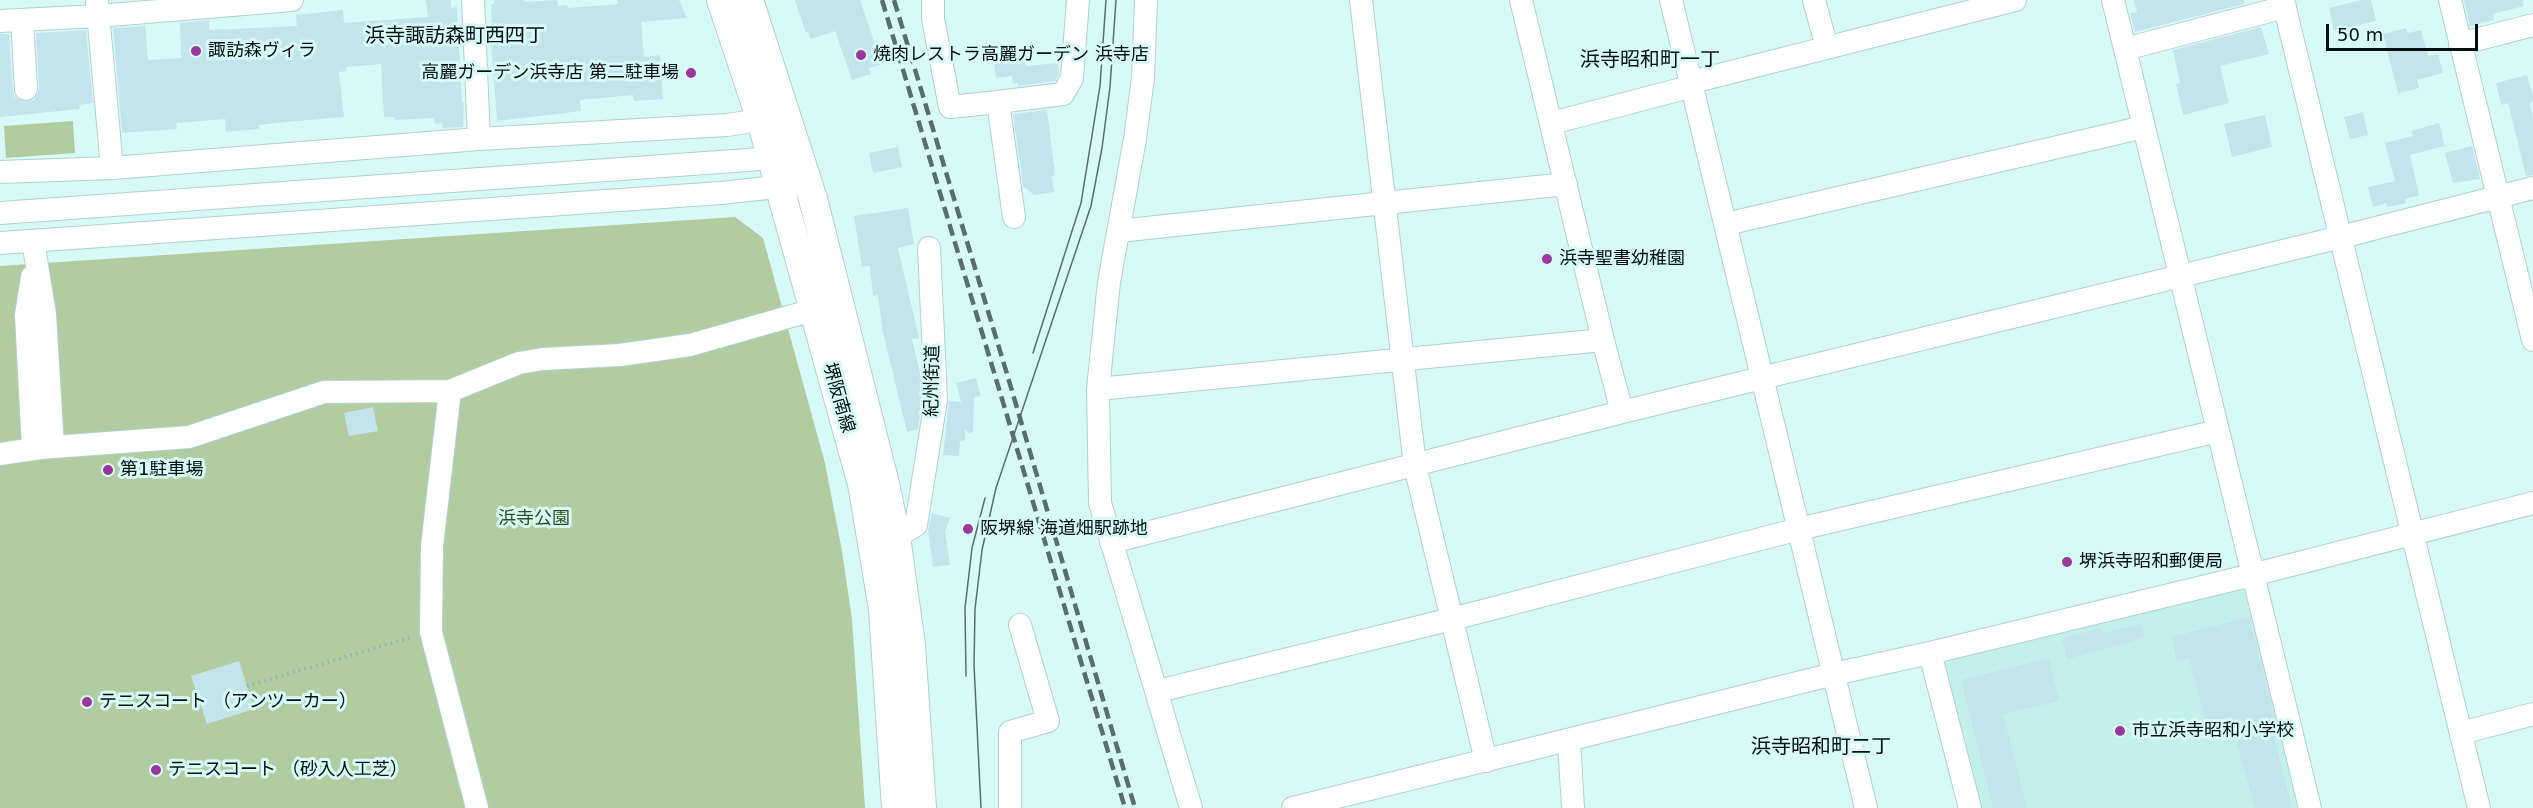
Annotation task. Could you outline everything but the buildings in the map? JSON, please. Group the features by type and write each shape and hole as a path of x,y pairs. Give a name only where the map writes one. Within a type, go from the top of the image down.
{"main road":[{"name":"堺阪南線","path":"721,0 761,120 862,484 883,609 896,808"},
{"name":"堺阪南線","path":"749,0 800,154 883,474 896,537 911,645 922,808"}],"street":[{"path":"26,89 11,20 97,8 292,0"},
{"path":"473,0 479,139"},
{"path":"933,0 933,19 950,107 1063,94 1072,78 1078,0"},
{"path":"1146,0 1143,78 1135,139 1109,282 1098,389 1100,503 1158,691 1191,808"},
{"path":"1361,0 1415,466 1486,761"},
{"path":"1521,0 1622,412"},
{"path":"1671,0 1866,808"},
{"path":"1814,0 1827,48"},
{"path":"1551,123 1827,48 2016,0"},
{"path":"2113,0 2310,808"},
{"path":"2450,0 2533,340"},
{"path":"2125,49 2284,3 2479,808"},
{"path":"97,8 112,168"},
{"path":"2460,44 2533,25"},
{"path":"998,102 1014,217"},
{"path":"0,172 112,168 479,139 727,125 761,120"},
{"path":"1726,224 2144,127"},
{"path":"0,213 771,158 800,154"},
{"path":"0,243 779,188 808,183"},
{"path":"1118,231 1566,184"},
{"path":"1112,542 1622,412 2181,277 2533,188"},
{"path":"33,241 45,314 43,448"},
{"name":"紀州街道","path":"896,537 916,525 936,400 929,248"},
{"path":"0,454 43,448 189,437 324,392 450,391 519,363 543,359 620,355 690,345 813,310"},
{"path":"1098,389 1403,357 1603,340"},
{"path":"450,391 432,546 430,632 477,808"},
{"path":"1158,691 1452,619 1799,529 2218,430"},
{"path":"1293,808 1350,801 1486,761 1834,674 2252,575 2533,503"},
{"path":"1010,808 1010,732 1048,721 1020,626"},
{"path":"1930,653 1970,808"},
{"path":"2461,733 2533,714"},
{"path":"1569,741 1573,808"}],"path":[{"path":"247,686 430,632"}],"shaded area":[{"name":"市立浜寺昭和小学校","path":"2252,575 2310,808 1970,808 1930,653"}],"green space":[{"path":"73,121 75,153 6,158 4,126"},
{"name":"浜寺公園","path":"735,217 763,238 825,463 852,619 865,808 0,808 0,266"}],"tram line":[{"path":"1033,353 1081,203 1100,86 1106,0"},
{"path":"981,808 974,665 975,609 982,550 996,488 1091,206 1110,87 1116,0"},
{"path":"966,676 965,608 972,548 985,498"}],"railway":[{"path":"882,0 1125,808"},
{"path":"894,0 1135,808"}],"place":[{"name":"諏訪森ヴィラ","path":"196,51"},
{"name":"焼肉レストラ高麗ガーデン 浜寺店","path":"861,55"},
{"name":"高麗ガーデン浜寺店 第二駐車場","path":"691,73"},
{"name":"浜寺聖書幼稚園","path":"1547,259"},
{"name":"第1駐車場","path":"108,470"},
{"name":"阪堺線 海道畑駅跡地","path":"968,529"},
{"name":"堺浜寺昭和郵便局","path":"2067,562"},
{"name":"テニスコート （アンツーカー）","path":"87,702"},
{"name":"市立浜寺昭和小学校","path":"2120,731"},
{"name":"テニスコート （砂入人工芝）","path":"156,770"}],"district":[{"name":"浜寺諏訪森町西四丁","path":"455,37"},
{"name":"浜寺昭和町一丁","path":"1650,61"},
{"name":"浜寺昭和町二丁","path":"1821,748"}]}
